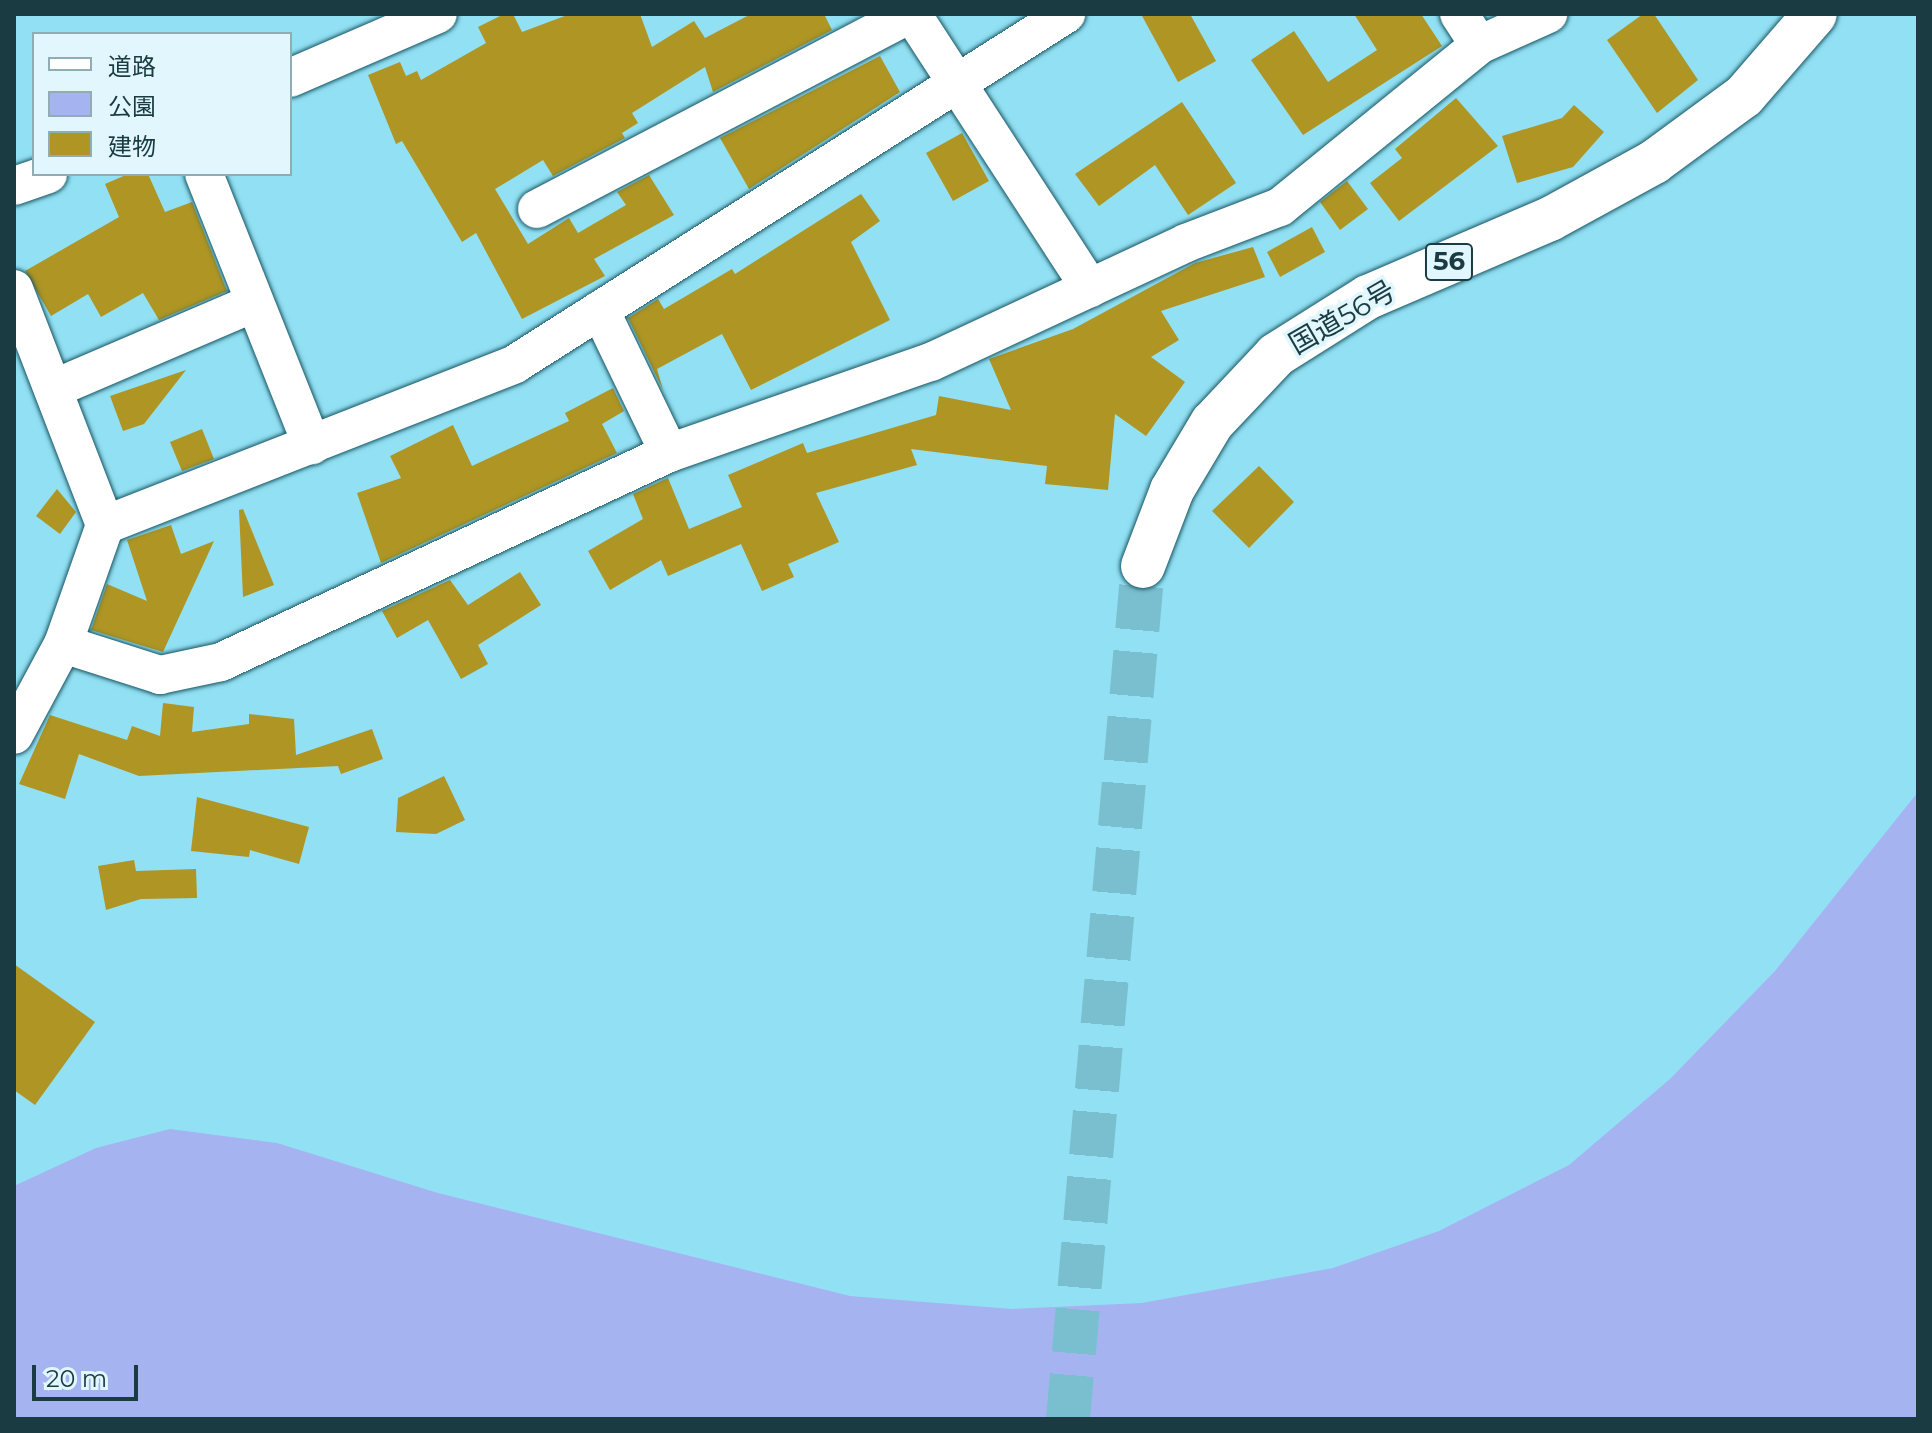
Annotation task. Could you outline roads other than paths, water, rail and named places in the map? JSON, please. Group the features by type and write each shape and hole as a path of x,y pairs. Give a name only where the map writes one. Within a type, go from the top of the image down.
{"highway":[{"name":"国道56号","path":"1143,566 1172,490 1212,423 1276,355 1368,297 1550,219 1654,162 1744,96 1815,14"}],"street":[{"path":"292,77 438,14"},
{"path":"537,209 911,14 1090,288"},
{"path":"105,525 515,364 1066,14"},
{"path":"63,644 160,675 221,662 669,453 931,362 1090,288 1280,207 1469,30 1548,14"},
{"path":"14,186 42,176"},
{"path":"205,176 312,445"},
{"path":"14,289 105,525 63,644 14,735"},
{"path":"53,389 254,303"},
{"path":"600,310 669,453"}],"tunnel":[{"path":"1068,1419 1143,566"}]}
